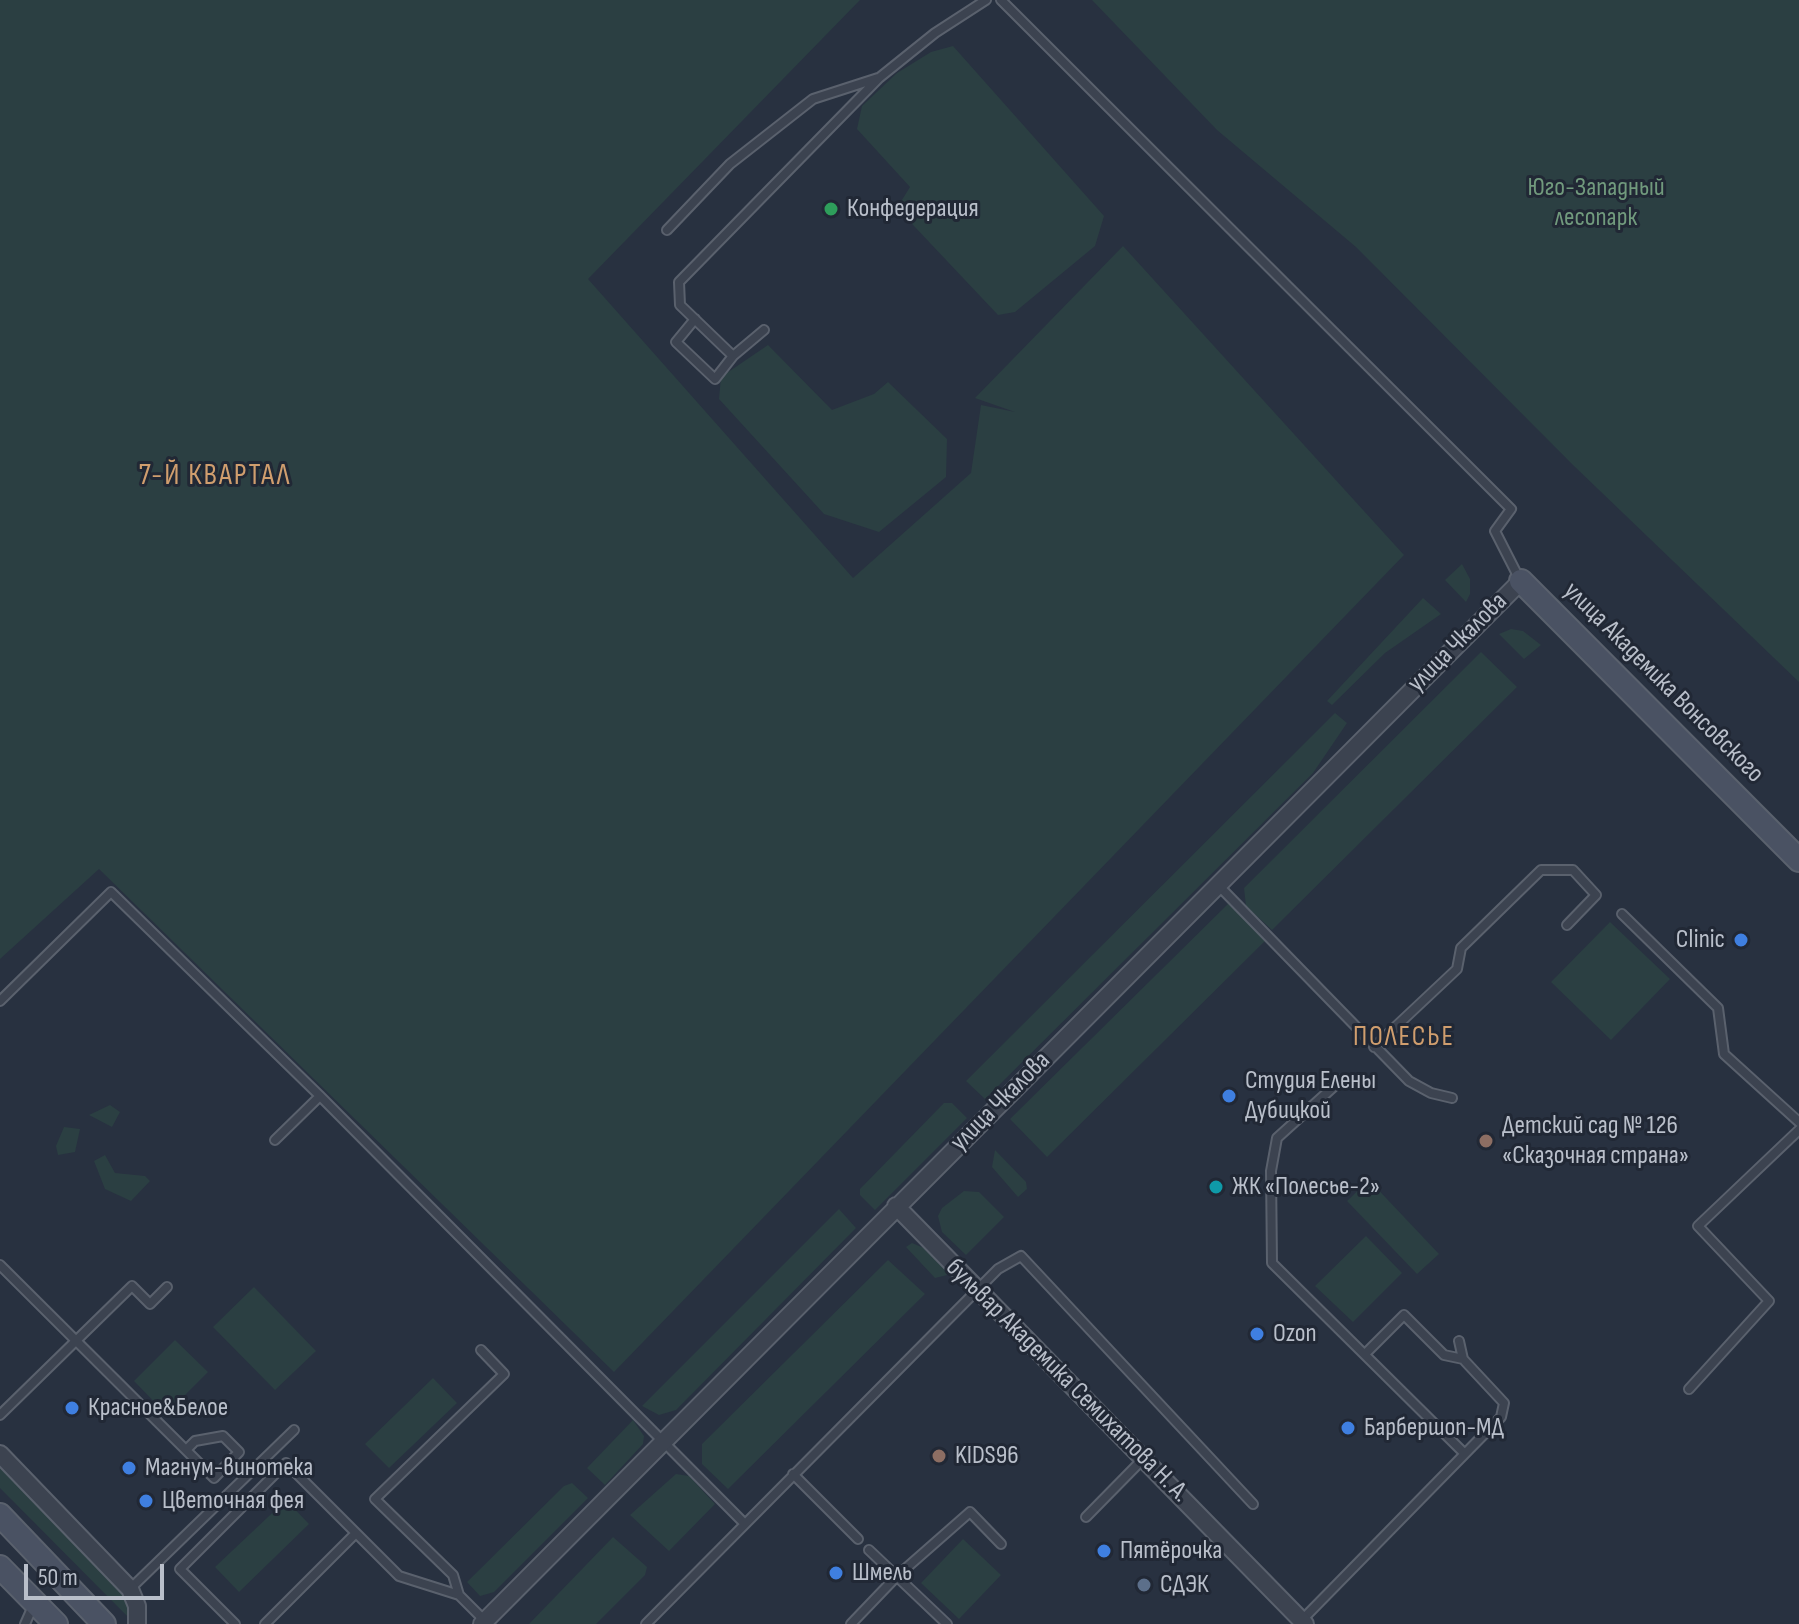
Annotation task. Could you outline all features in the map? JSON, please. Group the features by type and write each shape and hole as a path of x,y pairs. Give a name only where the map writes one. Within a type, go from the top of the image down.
{"street":[{"name":"улица Академика Вонсовского","path":"1521,581 1799,860"},
{"name":"улица Чкалова","path":"483,1622 1521,581"},
{"name":"бульвар Академика Семихатова Н. А.","path":"896,1206 1303,1622"},
{"path":"0,1454 130,1589 137,1606 137,1624"},
{"path":"0,1515 104,1624"},
{"path":"0,1567 29,1617 56,1624"}],"lane":[{"path":"733,356 680,305 679,282 879,78 935,33 986,0"},
{"path":"1001,0 1511,509 1495,531 1521,581"},
{"path":"667,230 730,164 813,99 879,78"},
{"path":"695,319 676,342 715,379 733,356 764,330"},
{"path":"1374,1047 1457,969 1461,948 1541,870 1573,870 1596,895 1567,925"},
{"path":"1219,886 1409,1081 1431,1093 1452,1098"},
{"path":"0,1001 111,892 320,1096 744,1523"},
{"path":"1622,914 1718,1008 1724,1054 1799,1122"},
{"path":"1341,1080 1277,1138 1271,1171 1272,1263 1464,1453"},
{"path":"275,1140 320,1096"},
{"path":"1689,1389 1769,1301 1698,1226 1799,1130"},
{"path":"646,1624 998,1269 1021,1256 1253,1504"},
{"path":"0,1265 214,1478 239,1452 223,1436 195,1441 186,1450"},
{"path":"0,1415 132,1286 150,1304 167,1287"},
{"path":"1366,1353 1404,1315 1444,1355 1463,1359"},
{"path":"1303,1622 1501,1417 1504,1403 1463,1359 1459,1341"},
{"path":"481,1350 504,1374 375,1499 453,1575 459,1595 483,1622"},
{"path":"130,1589 294,1430"},
{"path":"1086,1517 1144,1458"},
{"path":"235,1624 180,1569 286,1463 399,1576 459,1595"},
{"path":"793,1474 858,1539"},
{"path":"851,1624 896,1577 970,1512 1001,1544"},
{"path":"265,1624 356,1533"},
{"path":"869,1550 947,1624"}],"green space":[{"path":"0,0 860,0 588,279 853,578 971,473 981,405 1015,412 975,398 1123,246 1404,555 614,1372 99,869 0,959"},
{"name":"Юго-Западный лесопарк","path":"1092,0 1799,0 1799,682 1573,465 1356,247 1217,130"},
{"path":"953,46 1104,216 1095,246 1015,312 998,315 897,208 910,187 857,129 862,106 897,73 931,52"},
{"path":"768,345 832,410 874,394 888,382 947,439 946,477 879,532 824,514 719,399 721,377"},
{"path":"1462,564 1470,579 1470,594 1466,602 1445,580"},
{"path":"1423,598 1441,614 1385,653 1332,705 1327,701"},
{"path":"1511,629 1523,631 1541,645 1524,659 1499,634"},
{"path":"1481,652 1517,687 1272,930 1246,906 1244,888"},
{"path":"1335,713 1347,723 1313,773 985,1099 966,1081"},
{"path":"1231,901 1267,939 1047,1157 1010,1119"},
{"path":"1610,922 1670,979 1611,1040 1551,982"},
{"path":"944,1103 952,1103 967,1118 875,1210 860,1195 860,1189"},
{"path":"110,1105 120,1112 112,1127 89,1115"},
{"path":"64,1127 80,1129 75,1152 58,1155 56,1146"},
{"path":"995,1150 1026,1182 1027,1189 1018,1197 992,1167"},
{"path":"105,1155 115,1173 145,1176 150,1181 131,1201 105,1189 94,1161"},
{"path":"1369,1180 1439,1254 1417,1274 1347,1201"},
{"path":"964,1191 979,1192 1004,1217 966,1255 942,1232 938,1216 942,1208"},
{"path":"839,1209 856,1228 676,1410 659,1415 642,1406"},
{"path":"1366,1236 1402,1273 1353,1322 1315,1286"},
{"path":"912,1243 924,1248 948,1271 947,1275 935,1278 906,1247"},
{"path":"888,1260 925,1294 728,1489 702,1464 702,1444"},
{"path":"254,1287 316,1351 275,1390 213,1327"},
{"path":"175,1340 208,1372 166,1414 134,1381"},
{"path":"433,1378 457,1403 389,1468 365,1444"},
{"path":"633,1420 644,1436 643,1444 605,1485 587,1468"},
{"path":"0,1465 123,1588 131,1604 131,1620 0,1488"},
{"path":"676,1474 689,1476 715,1504 669,1551 630,1515"},
{"path":"572,1483 588,1498 494,1592 480,1596 467,1582 564,1486"},
{"path":"286,1500 309,1524 239,1592 215,1567"},
{"path":"613,1537 647,1567 645,1575 596,1624 529,1624"},
{"path":"963,1539 1001,1575 959,1619 921,1583"}],"place":[{"name":"Конфедерация","path":"831,209"},
{"name":"Clinic","path":"1741,940"},
{"name":"Студия Елены Дубицкой","path":"1229,1096"},
{"name":"Детский сад № 126 «Сказочная страна»","path":"1486,1141"},
{"name":"ЖК «Полесье-2»","path":"1216,1187"},
{"name":"Ozon","path":"1257,1334"},
{"name":"Красное&Белое","path":"72,1408"},
{"name":"Барбершоп-МД","path":"1348,1428"},
{"name":"KIDS96","path":"939,1456"},
{"name":"Магнум-винотека","path":"129,1468"},
{"name":"Цветочная фея","path":"146,1501"},
{"name":"Пятёрочка","path":"1104,1551"},
{"name":"Шмель","path":"836,1573"},
{"name":"СДЭК","path":"1144,1585"}],"district":[{"name":"7-Й КВАРТАЛ","path":"215,476"},
{"name":"ПОЛЕСЬЕ","path":"1404,1038"}]}
